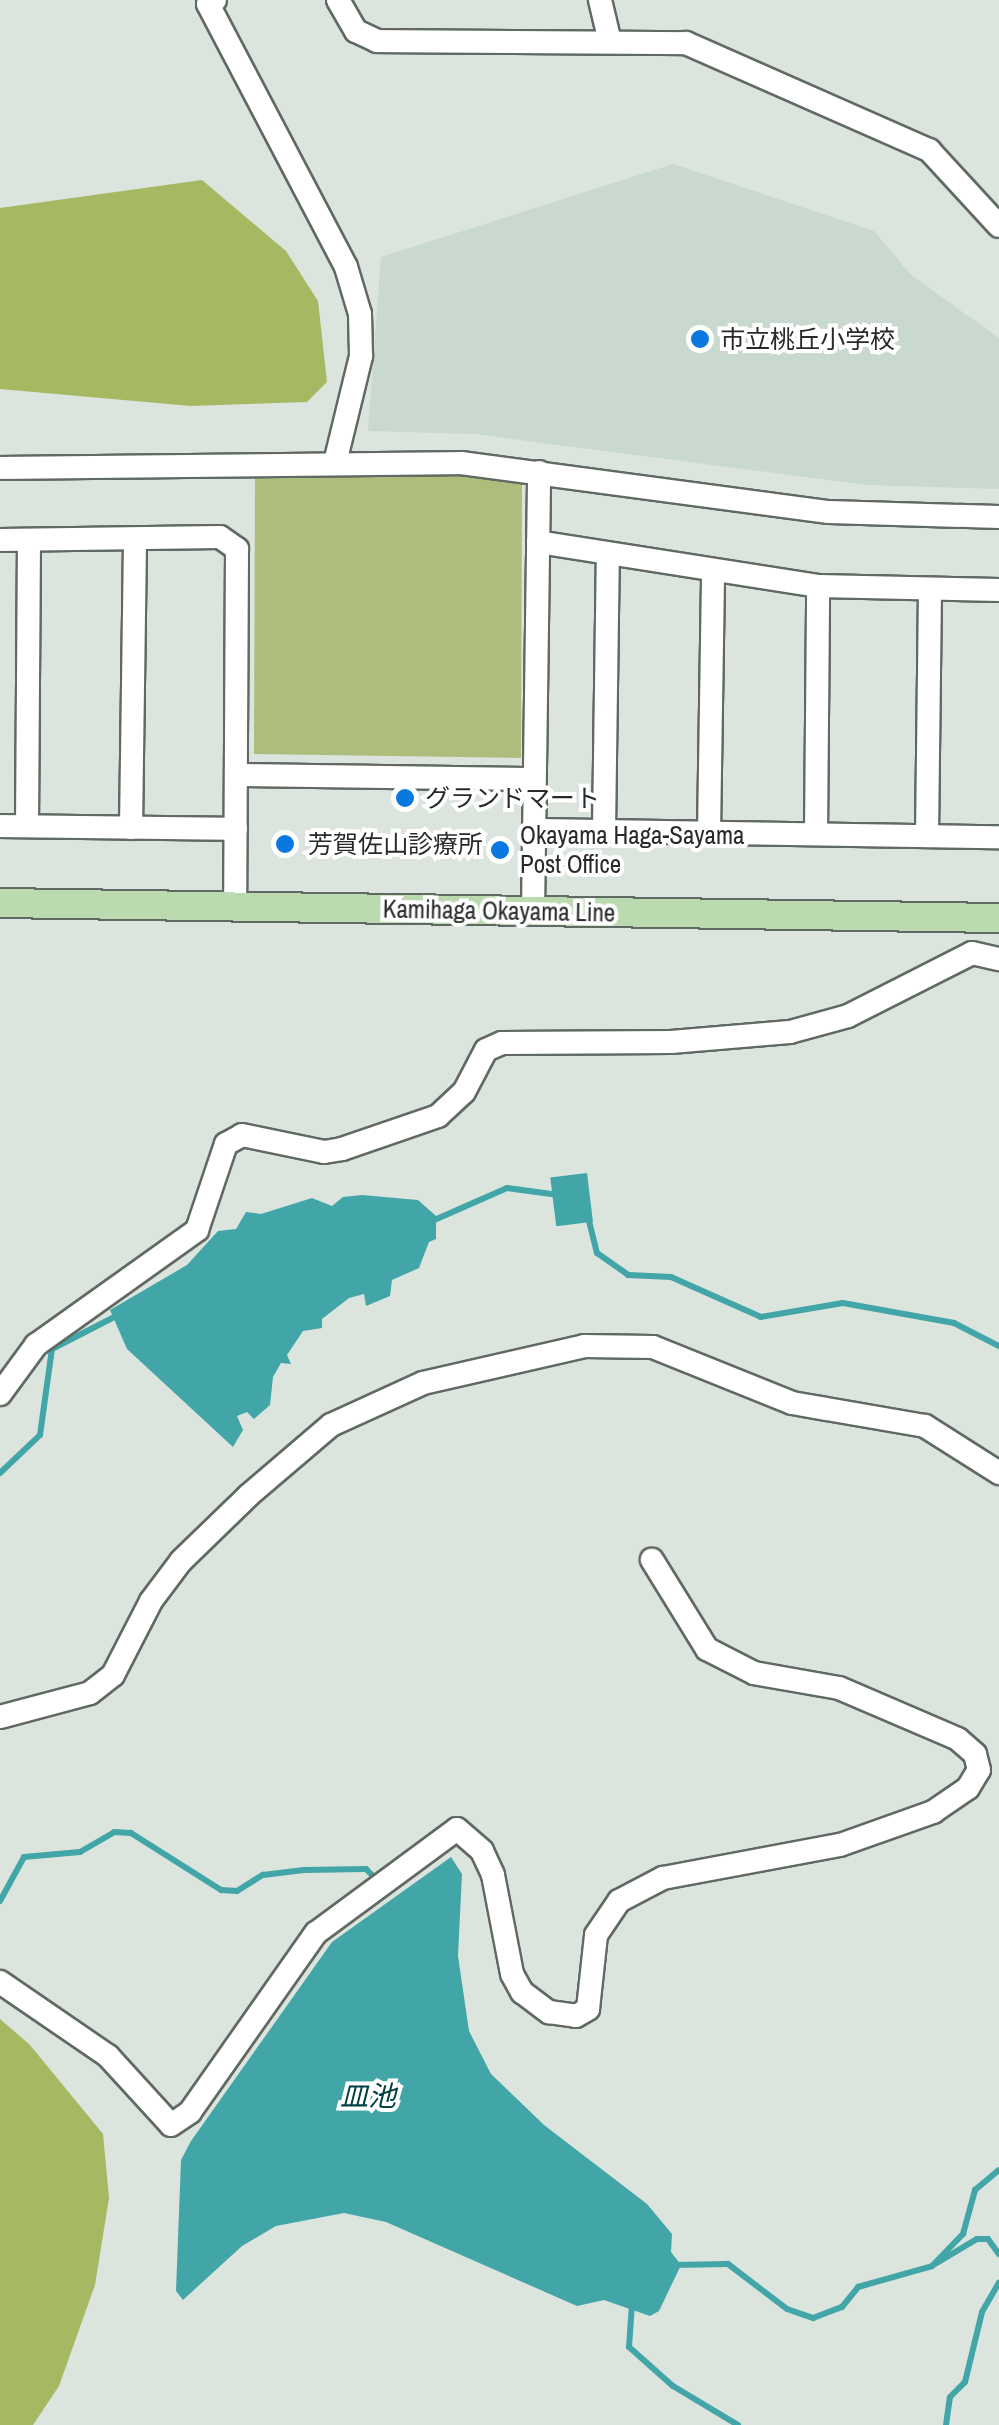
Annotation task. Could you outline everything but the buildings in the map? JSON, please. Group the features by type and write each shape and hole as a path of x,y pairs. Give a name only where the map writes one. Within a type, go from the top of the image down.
{"main road":[{"name":"Kamihaga Okayama Line","path":"0,903 999,918"}],"street":[{"path":"215,0 208,4 346,266 360,314 361,356 335,462"},
{"path":"338,0 364,39 686,43 929,150 999,226"},
{"path":"600,0 610,42"},
{"path":"0,468 461,463 829,512 999,516"},
{"path":"533,911 539,472"},
{"path":"0,540 220,537 237,549 236,907"},
{"path":"131,828 134,539"},
{"path":"26,826 29,540"},
{"path":"538,542 713,573 818,586 999,590"},
{"path":"604,831 608,555"},
{"path":"709,832 713,573"},
{"path":"816,834 818,586"},
{"path":"926,836 930,590"},
{"path":"236,775 534,779"},
{"path":"0,826 236,829"},
{"path":"534,830 999,837"},
{"path":"0,1394 36,1345 197,1230 226,1144 242,1135 324,1152 342,1149 438,1116 464,1092 486,1050 502,1043 671,1042 790,1032 848,1016 972,953 999,959"},
{"path":"0,1717 71,1702 102,1684 181,1561 249,1495 331,1425 377,1400 442,1378 584,1346 653,1347 792,1404 925,1426 999,1473"},
{"path":"0,1982 108,2056 171,2125 190,2112 316,1933 457,1829 482,1851 493,1875 512,1974 522,1992 549,2012 576,2016 588,2009 596,1934 619,1901 663,1878 840,1845 933,1812 968,1788 978,1770 975,1754 929,1724 839,1688 754,1674 707,1649 652,1560"}],"shaded area":[{"path":"673,164 874,231 911,275 999,338 999,489 867,485 474,434 368,431 381,257"}],"green space":[{"path":"202,180 286,251 318,301 327,382 307,402 191,406 0,389 0,208"},
{"path":"449,471 522,479 521,758 254,754 255,475"},
{"path":"0,2019 30,2045 103,2134 109,2198 95,2285 59,2386 33,2425 0,2425"}],"water":[{"path":"587,1173 593,1222 556,1226 550,1178"},
{"path":"343,1197 418,1200 436,1216 436,1239 429,1242 419,1268 392,1280 390,1296 366,1306 364,1294 349,1298 322,1319 322,1328 303,1331 287,1355 291,1364 281,1363 273,1377 270,1405 254,1419 247,1412 237,1416 243,1430 233,1447 127,1349 110,1310 187,1265 218,1231 236,1229 246,1212 261,1214 312,1198 332,1206"},
{"name":"皿池","path":"451,1857 462,1874 458,1956 469,2031 491,2074 544,2125 647,2204 672,2234 671,2252 681,2265 659,2311 650,2316 604,2300 577,2306 386,2222 344,2213 276,2226 242,2246 183,2300 176,2291 181,2160 191,2141 332,1942"}],"waterway":[{"path":"432,1221 507,1188 559,1195"},
{"path":"588,1217 597,1253 628,1275 671,1277 761,1317 843,1303 954,1323 999,1346"},
{"path":"0,1473 40,1435 52,1349 120,1314"},
{"path":"0,1901 24,1857 80,1852 114,1832 131,1833 221,1890 237,1891 263,1875 304,1870 366,1869 377,1880"},
{"path":"673,2265 728,2264 787,2309 813,2318 842,2307 858,2287 932,2266 963,2234 975,2190 999,2170"},
{"path":"935,2264 977,2239 988,2239 999,2254"},
{"path":"946,2425 950,2397 965,2382 982,2312 999,2283"},
{"path":"632,2304 629,2347 673,2386 738,2425"}],"place":[{"name":"市立桃丘小学校","path":"700,339"},
{"name":"グランドマート","path":"405,798"},
{"name":"芳賀佐山診療所","path":"285,844"},
{"name":"Okayama Haga-Sayama Post Office","path":"500,850"}]}
